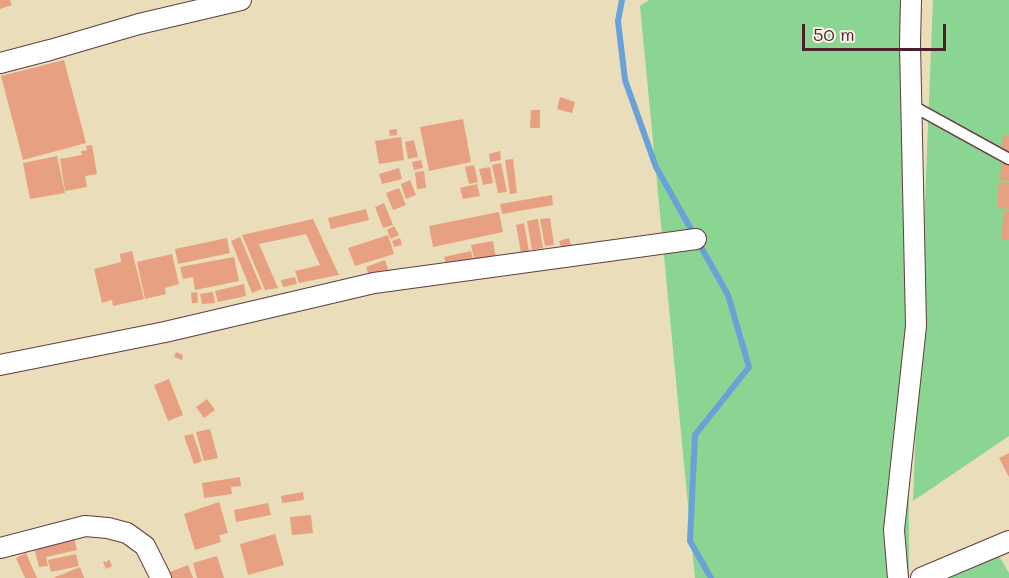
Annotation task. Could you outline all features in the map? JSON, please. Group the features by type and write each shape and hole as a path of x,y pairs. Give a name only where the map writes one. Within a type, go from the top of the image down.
{"street":[{"path":"0,63 139,24 241,0"},
{"path":"898,578 894,530 916,327 911,0"},
{"path":"0,365 165,332 374,283 696,239"},
{"path":"0,548 85,526 108,528 127,533 146,546 161,578"},
{"path":"921,578 1009,541"}],"lane":[{"path":"911,105 1009,159"}],"green space":[{"path":"649,0 908,0 909,578 695,578 640,6"},
{"path":"933,0 1009,0 1009,436 913,501"},
{"path":"999,556 1009,573 1009,578 942,578"}],"building":[{"path":"0,0 10,0 12,5 0,9"},
{"path":"64,60 86,143 23,160 1,76"},
{"path":"560,97 575,102 572,113 557,109"},
{"path":"531,110 540,110 540,128 530,128"},
{"path":"463,119 471,162 429,171 420,127"},
{"path":"397,129 397,135 390,136 389,130"},
{"path":"1003,135 1009,135 1009,181 1000,180"},
{"path":"401,137 404,160 379,164 375,141"},
{"path":"414,140 418,157 408,159 405,142"},
{"path":"92,145 97,174 85,176 87,187 65,191 60,159 82,155 81,151 87,150 86,146"},
{"path":"500,151 501,160 490,162 489,154"},
{"path":"57,156 65,193 30,199 23,163"},
{"path":"513,159 517,193 510,194 505,160"},
{"path":"421,160 423,168 414,170 412,162"},
{"path":"501,163 507,192 498,193 492,165"},
{"path":"474,165 478,182 469,184 465,167"},
{"path":"490,167 493,183 483,185 479,169"},
{"path":"399,168 402,179 382,184 379,174"},
{"path":"424,171 426,188 417,189 415,172"},
{"path":"410,180 416,195 406,199 401,184"},
{"path":"999,182 1009,183 1009,209 997,208"},
{"path":"477,184 480,196 463,199 460,188"},
{"path":"399,188 406,205 393,210 386,193"},
{"path":"552,195 553,205 502,214 500,204"},
{"path":"384,203 393,225 383,228 375,207"},
{"path":"366,209 369,220 331,229 328,218"},
{"path":"1004,211 1009,212 1009,240 1001,239"},
{"path":"499,212 503,232 433,247 429,226"},
{"path":"550,218 554,245 545,246 540,219"},
{"path":"313,219 339,275 299,283 295,271 320,265 306,234 259,244 278,288 265,290 242,235"},
{"path":"538,219 543,248 532,250 527,221"},
{"path":"524,223 529,251 521,253 516,225"},
{"path":"394,226 399,235 391,239 387,230"},
{"path":"388,235 394,254 355,266 348,248"},
{"path":"240,237 262,289 252,293 231,241"},
{"path":"227,238 230,253 178,264 175,249"},
{"path":"400,238 402,245 394,247 392,241"},
{"path":"569,238 572,248 562,251 559,241"},
{"path":"493,241 496,258 475,262 471,245"},
{"path":"132,251 144,299 113,306 112,300 102,303 94,269 121,262 120,254"},
{"path":"471,251 474,263 447,269 444,257"},
{"path":"172,254 179,284 165,288 166,294 145,299 137,262"},
{"path":"234,257 239,281 195,290 193,277 183,279 180,267"},
{"path":"385,260 390,275 371,281 366,267"},
{"path":"295,277 297,284 283,287 281,280"},
{"path":"244,284 246,296 218,302 215,291"},
{"path":"197,292 198,303 192,303 191,293"},
{"path":"213,292 215,303 202,304 200,294"},
{"path":"176,352 183,355 182,360 174,357"},
{"path":"169,379 183,415 168,421 154,385"},
{"path":"207,399 215,410 204,418 196,407"},
{"path":"210,429 218,458 204,461 196,432"},
{"path":"193,434 202,461 194,464 184,436"},
{"path":"1009,453 1009,477 999,458"},
{"path":"240,477 241,486 231,487 232,494 204,498 202,483"},
{"path":"303,492 304,500 282,503 281,496"},
{"path":"219,502 228,533 219,535 221,542 195,550 184,514"},
{"path":"268,503 271,515 236,522 234,510"},
{"path":"311,515 313,533 292,535 290,517"},
{"path":"275,534 284,565 248,575 240,544"},
{"path":"74,538 77,550 46,557 48,566 39,567 34,547"},
{"path":"26,553 37,578 25,578 16,558"},
{"path":"76,554 79,566 51,572 48,560"},
{"path":"217,556 224,578 197,578 193,563"},
{"path":"109,559 112,566 106,569 103,562 106,563"},
{"path":"188,565 193,578 172,578 170,572"},
{"path":"80,567 84,578 53,578"}],"waterway":[{"path":"622,0 618,21 625,80 656,167 728,295 749,367 695,435 690,541 711,578"}]}
